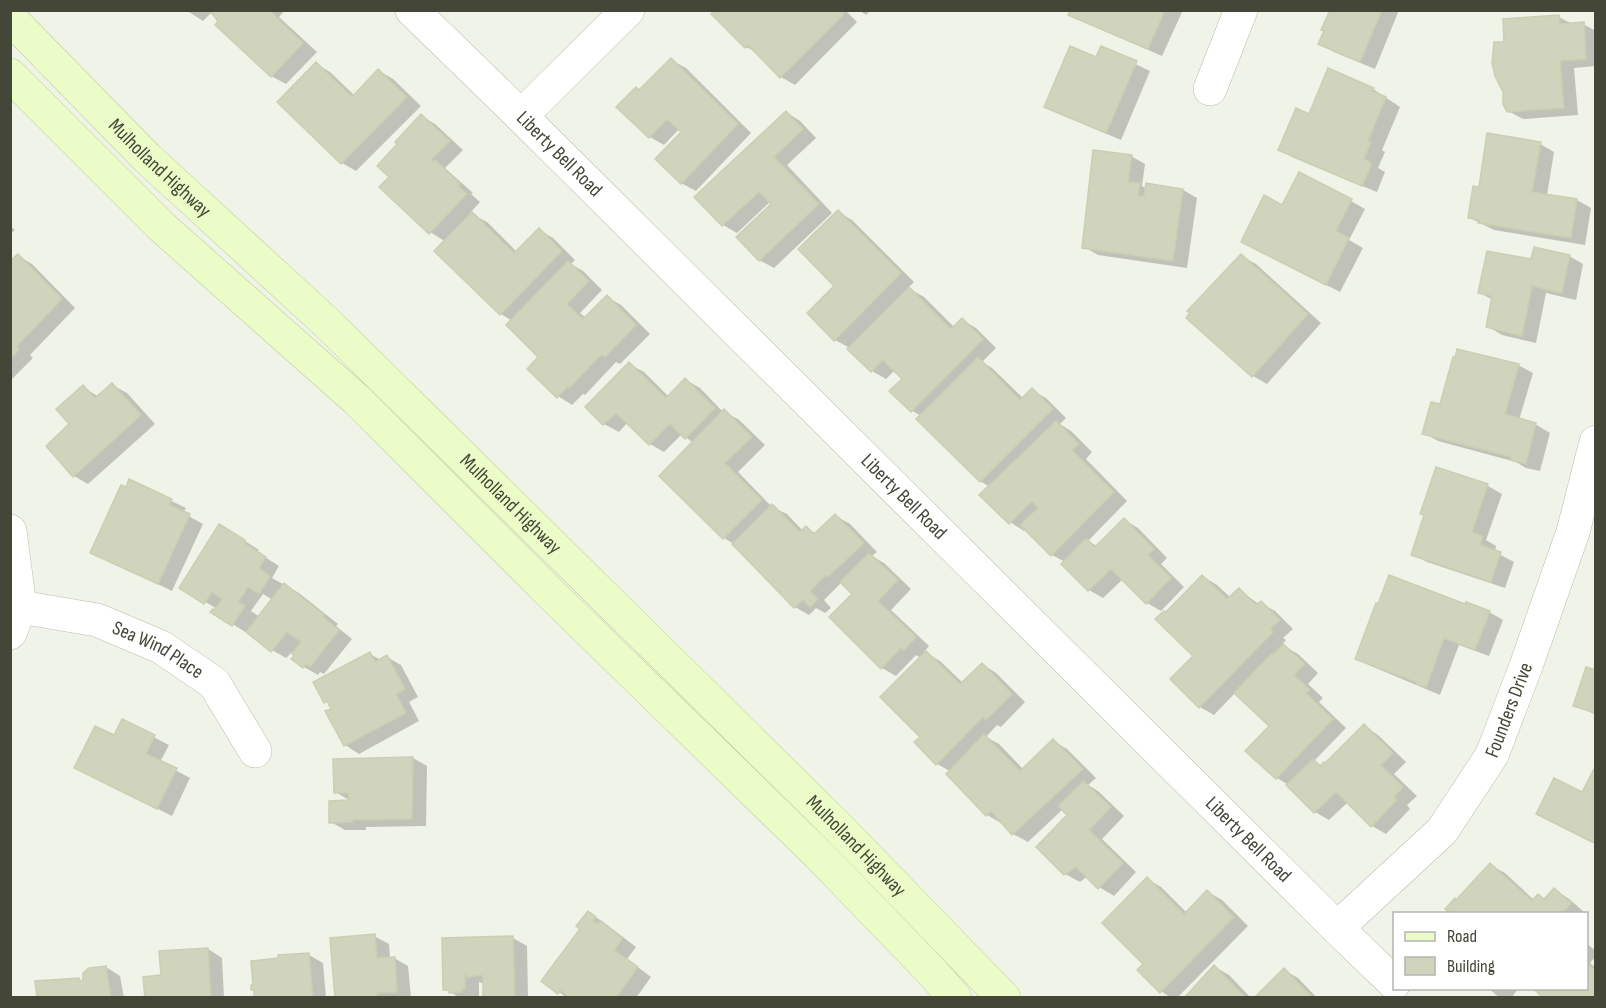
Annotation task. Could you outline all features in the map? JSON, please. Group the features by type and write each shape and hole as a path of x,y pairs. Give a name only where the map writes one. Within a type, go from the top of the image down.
{"main road":[{"name":"Mulholland Highway","path":"10,18 147,158 327,323 840,829 1004,998"},
{"name":"Mulholland Highway","path":"10,75 163,228 357,400 549,592 819,855 955,998"}],"street":[{"name":"Liberty Bell Road","path":"412,10 1393,981"},
{"path":"521,116 628,10"},
{"path":"1210,89 1241,10"},
{"name":"Founders Drive","path":"1337,928 1442,831 1492,755 1573,532 1596,442"},
{"path":"10,531 15,620"},
{"name":"Sea Wind Place","path":"15,620 97,620 161,647 214,683 255,751"}],"building":[{"path":"209,10 269,10 303,43 271,77 215,25 218,21"},
{"path":"714,10 841,10 844,14 780,78 748,45 745,48 711,14"},
{"path":"1070,10 1165,10 1148,49 1068,15"},
{"path":"1330,10 1382,10 1360,62 1318,44 1324,31 1321,30"},
{"path":"1559,15 1560,24 1584,22 1586,59 1560,61 1564,108 1507,112 1503,104 1503,92 1495,76 1492,63 1494,42 1504,42 1503,19"},
{"path":"1070,46 1096,57 1101,46 1137,61 1106,133 1044,107"},
{"path":"671,58 738,124 681,184 655,159 681,132 667,119 649,138 616,107 636,87 639,90"},
{"path":"316,62 352,97 378,69 407,97 341,164 277,102"},
{"path":"1328,68 1374,88 1372,91 1386,97 1368,141 1371,142 1364,159 1372,163 1362,186 1278,150 1296,108 1309,114"},
{"path":"786,111 803,129 774,157 819,204 759,261 736,237 771,204 759,192 722,226 694,197"},
{"path":"421,114 450,141 431,160 433,162 435,160 467,194 429,234 379,187 389,177 377,166"},
{"path":"1487,133 1541,142 1532,192 1577,199 1571,238 1478,223 1479,220 1468,218 1473,186 1479,187"},
{"path":"1093,150 1132,155 1128,182 1140,183 1138,196 1144,196 1146,183 1183,189 1173,261 1082,248"},
{"path":"1299,172 1352,199 1336,231 1349,238 1326,285 1241,242 1264,195 1282,205"},
{"path":"838,210 901,273 834,341 807,313 834,286 798,249"},
{"path":"472,212 514,253 539,228 562,251 500,315 434,251"},
{"path":"1534,247 1570,255 1562,293 1532,286 1522,336 1486,327 1492,296 1478,293 1487,251 1531,259"},
{"path":"18,254 62,299 17,346 19,350 10,359 10,261"},
{"path":"1241,254 1308,314 1252,377 1186,318 1190,313 1187,311"},
{"path":"568,261 589,281 567,304 583,319 607,295 636,325 605,357 602,354 557,398 527,369 538,357 506,325"},
{"path":"909,287 951,329 962,318 983,339 911,412 889,391 902,379 883,360 871,372 847,349"},
{"path":"1457,349 1519,364 1505,414 1536,423 1526,464 1510,460 1511,457 1422,434 1431,402 1440,404"},
{"path":"978,357 1020,400 1032,388 1053,409 980,482 916,419"},
{"path":"629,362 666,398 685,378 715,408 685,439 670,424 649,445 616,413 603,425 585,407"},
{"path":"112,383 141,415 73,477 46,446 69,424 56,409 83,385 95,398"},
{"path":"724,409 752,437 725,463 762,500 723,539 659,476"},
{"path":"1056,421 1079,444 1072,450 1114,492 1051,556 1020,525 1038,508 1032,501 1009,524 979,495"},
{"path":"1436,467 1488,484 1472,532 1483,536 1480,545 1501,552 1491,582 1411,555 1424,515 1420,514"},
{"path":"129,479 172,499 169,505 190,514 158,584 90,553 121,485 126,487"},
{"path":"772,504 800,532 806,526 814,534 835,514 864,543 810,591 818,599 810,607 803,600 794,608 732,544"},
{"path":"1124,518 1154,549 1148,555 1171,578 1146,604 1111,569 1088,591 1061,564 1086,538 1095,547"},
{"path":"219,524 245,540 244,543 266,557 259,568 270,576 259,594 248,587 238,602 245,606 232,626 210,612 215,610 222,599 212,592 204,604 179,588"},
{"path":"869,553 898,580 878,601 916,637 904,650 901,648 881,669 829,617 852,594 840,582"},
{"path":"1202,575 1227,599 1239,588 1256,605 1261,601 1280,620 1270,629 1273,632 1199,708 1170,679 1193,656 1155,619 1164,611 1166,612"},
{"path":"1389,575 1490,611 1475,650 1444,638 1426,688 1355,659"},
{"path":"284,583 339,630 310,667 306,664 303,668 291,659 301,642 287,632 271,652 246,632"},
{"path":"1283,644 1305,664 1294,675 1310,690 1306,693 1333,719 1276,779 1245,751 1269,726 1234,693"},
{"path":"926,651 960,684 982,663 1012,694 986,720 983,717 936,765 914,742 920,737 880,697"},
{"path":"370,652 375,662 387,655 405,689 396,694 406,713 344,746 325,711 331,709 327,701 324,703 313,682"},
{"path":"1586,667 1596,670 1596,713 1573,706"},
{"path":"122,719 155,735 146,754 177,768 157,809 74,768 95,726 114,735"},
{"path":"1364,724 1393,753 1381,765 1403,787 1394,797 1397,800 1371,827 1336,792 1314,813 1286,785 1313,759 1320,766 1325,763"},
{"path":"984,734 1020,771 1053,739 1083,769 1012,835 991,811 986,816 946,774"},
{"path":"413,757 412,819 352,820 353,822 329,823 329,801 348,800 349,793 334,793 333,759"},
{"path":"1596,765 1596,844 1536,814 1554,778 1582,792"},
{"path":"1083,781 1111,807 1089,830 1123,863 1098,889 1076,867 1064,875 1036,847 1067,815 1058,806"},
{"path":"1490,863 1532,901 1538,894 1544,899 1554,888 1571,903 1564,912 1449,912 1445,909 1455,898 1456,900"},
{"path":"1147,877 1184,914 1207,890 1234,917 1160,993 1137,970 1143,964 1102,923"},
{"path":"588,911 596,917 593,921 598,924 600,921 623,938 614,950 638,967 616,998 565,998 567,995 560,990 558,994 541,981 580,929 576,926"},
{"path":"375,934 377,958 395,957 397,992 377,993 377,998 335,998 330,938"},
{"path":"513,936 515,998 483,998 483,975 467,977 467,974 465,975 465,989 462,989 462,992 449,993 449,990 443,990 442,938"},
{"path":"208,948 211,998 145,998 143,977 161,975 159,951"},
{"path":"309,953 313,998 254,998 254,990 251,990 251,985 253,985 251,961 278,958 278,955"},
{"path":"1588,964 1596,971 1596,998 1543,998 1535,990 1588,990"},
{"path":"1214,965 1246,998 1184,998"},
{"path":"106,966 111,998 37,998 35,981 79,978 83,981 83,973 89,968"},
{"path":"1284,968 1313,998 1254,998"}]}
